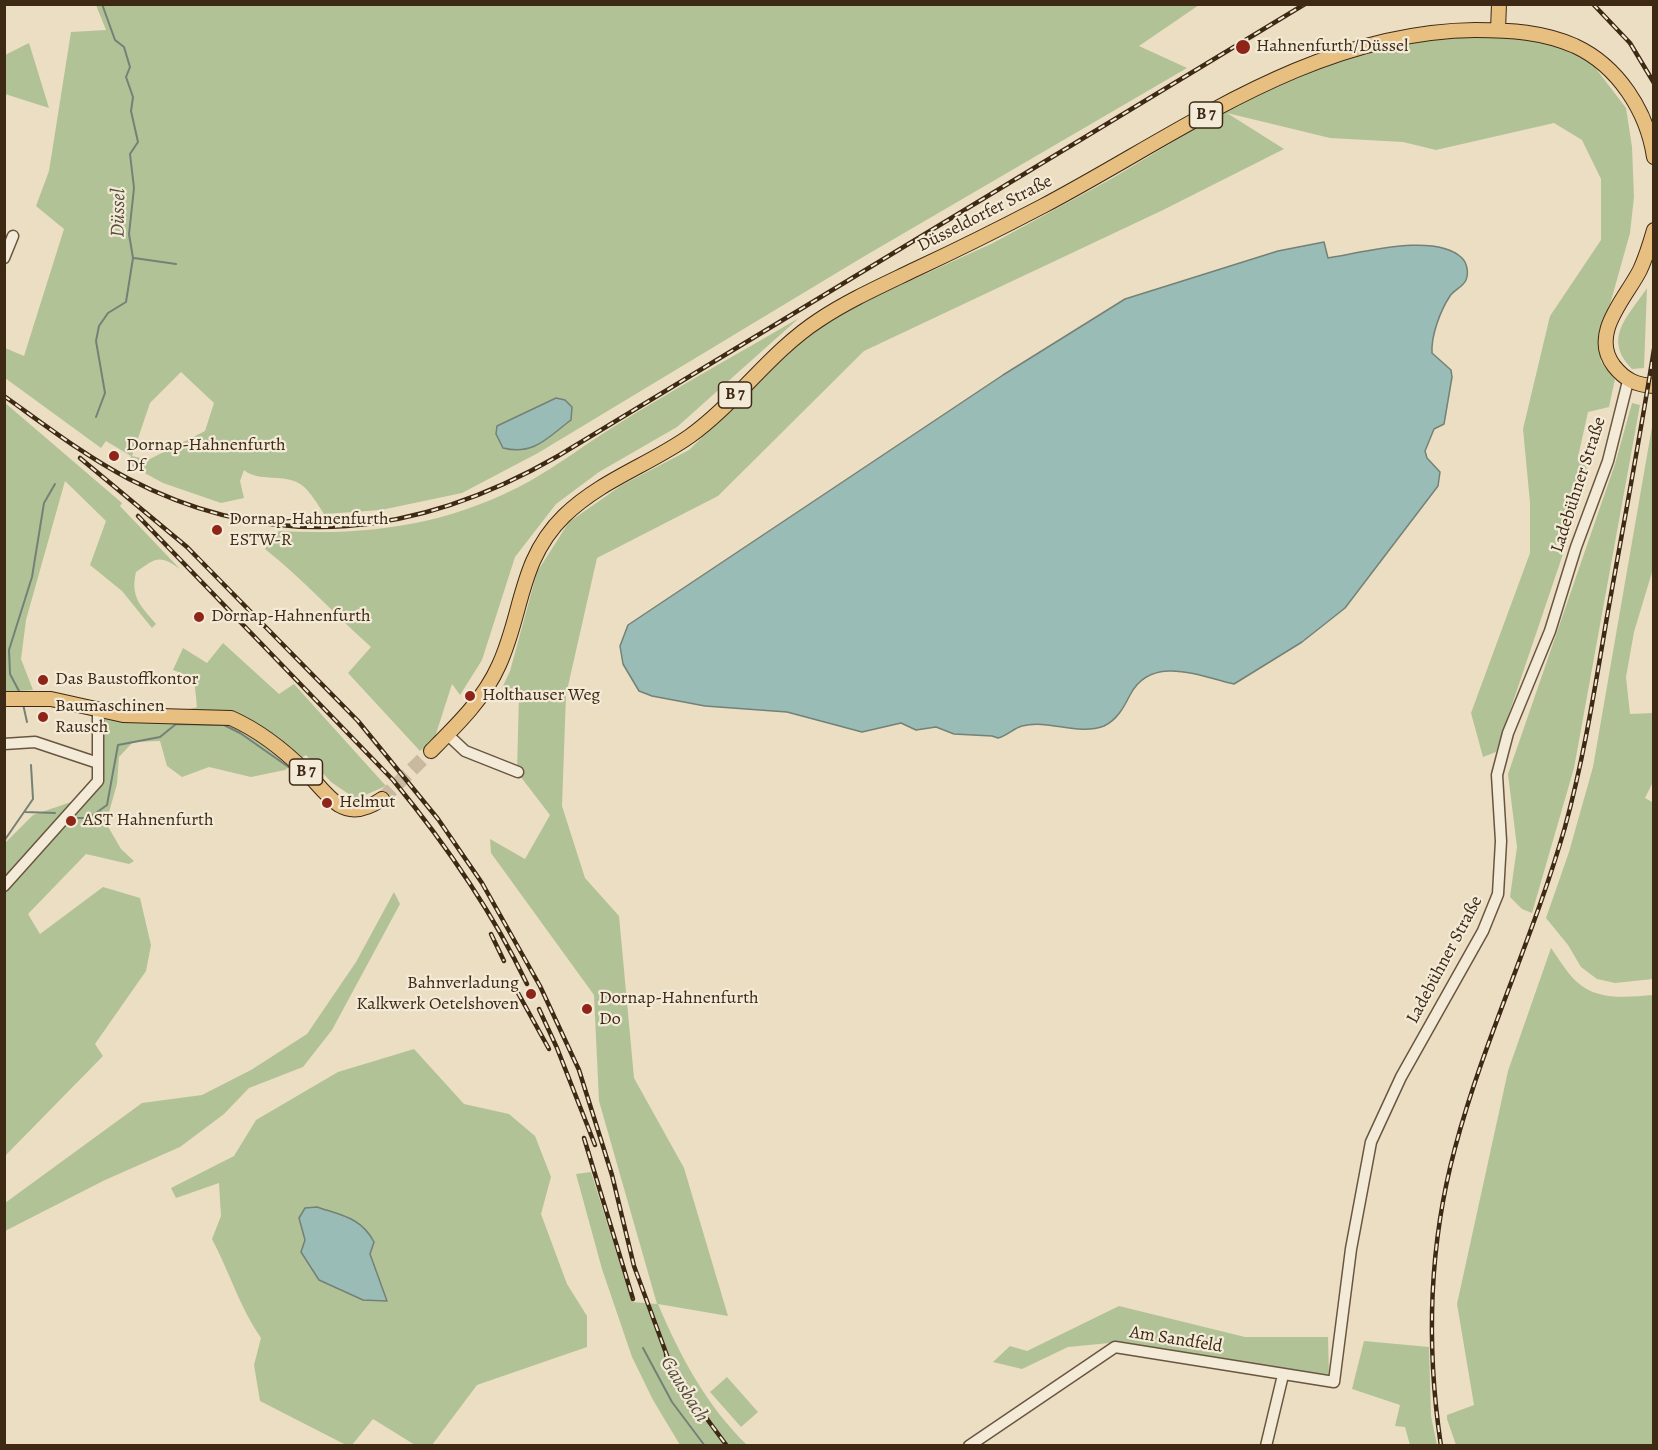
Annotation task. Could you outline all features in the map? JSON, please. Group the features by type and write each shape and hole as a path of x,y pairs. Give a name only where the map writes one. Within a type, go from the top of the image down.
{"main road":[{"path":"1498,30 1499,4"},
{"name":"Düsseldorfer Straße","path":"431,751 484,694 499,666 528,569 536,553 561,519 598,487 657,456 699,429 777,353 815,322 859,296 986,237 1094,180 1252,88 1301,67 1378,42 1440,32 1528,31 1550,36 1581,49 1606,65 1638,109 1648,130 1653,158"},
{"path":"1653,230 1639,271 1606,332 1609,360 1628,381 1653,386"},
{"path":"8,699 51,699 98,711"},
{"name":"B 7","path":"98,711 145,716 231,718 246,725 286,752 339,805 353,810 369,808 382,799"}],"street":[{"path":"4,258 13,236"},
{"name":"Ladebühner Straße","path":"1334,1382 1351,1249 1371,1142 1401,1077 1483,931 1498,894 1501,841 1497,775 1508,733 1550,631 1576,547 1608,461 1628,381"},
{"path":"4,886 98,782 98,711"},
{"path":"448,735 465,751 518,772"},
{"path":"4,744 35,742 98,763"},
{"name":"Am Sandfeld","path":"969,1446 1115,1347 1334,1382"},
{"path":"1266,1446 1283,1375"}],"green space":[{"path":"96,5 1199,5 1139,46 1187,68 863,257 538,453 462,493 381,510 324,514 309,492 296,482 289,479 257,476 244,470 240,481 244,498 221,503 163,483 128,464 131,456 106,441 101,448 5,378 5,348 24,356 64,229 36,206 49,171 71,32 106,30","holes":["181,372 214,403 205,431 148,460 132,456 150,403"]},
{"path":"1489,35 1560,44 1594,66 1626,108 1632,147 1634,197 1630,233 1611,301 1598,335 1601,362 1615,379 1609,407 1588,412 1578,457 1587,468 1570,529 1558,533 1556,544 1563,554 1496,752 1483,757 1471,713 1530,553 1530,503 1523,429 1550,316 1601,240 1601,179 1582,140 1554,123 1436,150 1403,142 1330,138 1227,113 1284,149 1163,210 864,351 718,496 597,558 566,695 562,806 585,878 619,916 634,1078 684,1168 728,1316 658,1304 695,1379 732,1430 747,1445 680,1445 653,1400 632,1357 602,1269 576,1174 591,1172 632,1302 657,1304 599,1101 594,995 491,853 490,839 525,859 550,815 517,772 519,694 502,688 510,671 537,572 569,522 622,485 689,450 788,354 823,326 866,301 993,243 1111,179 1255,93 1351,55 1410,43"},
{"path":"29,43 49,108 5,94 5,55"},
{"path":"1647,288 1644,368 1632,369 1623,358 1619,347 1619,337 1626,318"},
{"path":"799,318 677,427 599,472 556,504 515,557 482,660 460,695 452,684 435,737 420,751 348,673 371,647 293,572 265,549 279,531 377,529 439,517 500,496 530,481 680,386"},
{"path":"4,402 122,503 120,506 180,569 167,561 158,560 136,572 134,588 136,595 141,606 156,624 152,628 122,591 90,565 106,521 65,481 26,620 21,659 33,690 5,692"},
{"path":"1632,403 1640,405 1574,768 1532,913 1522,909 1510,897 1517,847 1508,774 1615,464"},
{"path":"1653,421 1653,569 1634,632 1626,677 1630,714 1653,713 1653,782 1645,798 1654,803 1653,979 1615,983 1597,979 1581,967 1568,945 1546,918 1569,852 1593,767"},
{"path":"223,643 279,694 294,684 386,786 356,799 331,782 306,755 285,770 251,777 209,767 182,777 167,766 160,741 133,742 119,757 117,784 106,823 121,849 134,861 129,864 86,854 28,914 40,934 103,887 140,898 151,945 146,971 95,1044 103,1056 5,1156 5,843 33,815 77,800 99,774 101,715 153,719 197,707 194,678 173,670 183,648 207,663"},
{"path":"394,892 400,904 332,1030 303,1067 249,1088 224,1114 180,1147 105,1180 5,1231 5,1203 142,1103 202,1095 251,1070 307,1034 356,962"},
{"path":"1551,948 1566,970 1585,988 1603,995 1653,995 1653,1445 1456,1445 1447,1419 1447,1415 1474,1405 1457,1304 1508,1071"},
{"path":"414,1049 464,1104 509,1114 535,1136 551,1177 541,1214 567,1284 587,1316 587,1347 477,1385 432,1445 415,1445 373,1419 352,1445 346,1445 260,1401 254,1365 261,1338 247,1314 212,1239 221,1216 219,1183 176,1198 171,1188 234,1156 256,1120 338,1072"},
{"path":"1119,1306 1245,1337 1328,1337 1329,1375 1120,1342 1068,1347 1022,1369 993,1362 1010,1346 1027,1351"},
{"path":"1364,1341 1429,1347 1431,1416 1437,1445 1410,1445 1405,1427 1395,1426 1400,1405 1352,1389"},
{"path":"727,1377 758,1412 741,1427 710,1392"}],"water":[{"path":"1324,242 1328,258 1398,246 1434,246 1450,250 1462,258 1467,274 1465,282 1446,302 1433,339 1432,353 1451,370 1452,377 1444,424 1434,429 1425,451 1427,458 1440,472 1438,486 1345,608 1302,642 1234,684 1177,671 1163,671 1150,675 1139,682 1120,713 1104,726 1094,729 1073,729 1032,724 1019,727 998,738 954,734 936,727 916,730 901,723 862,732 787,712 705,706 652,696 639,691 623,664 620,646 628,625 1003,375 1125,299 1278,251"},
{"path":"556,398 565,400 572,407 571,420 532,447 514,450 503,448 496,434 497,426"},
{"path":"317,1207 349,1218 369,1234 374,1242 370,1254 387,1301 363,1300 319,1280 301,1252 305,1240 299,1218 305,1208"}],"waterway":[{"name":"Düssel","path":"96,417 105,393 96,341 99,326 108,313 126,302 133,258 129,234 134,188 130,154 138,142 131,111 133,97 126,77 130,67 124,47 115,40 102,4"},
{"path":"134,258 176,264"},
{"name":"Düssel","path":"20,693 10,674 9,650 32,577 44,503 55,484"},
{"name":"Düssel","path":"23,704 27,722"},
{"name":"Gausbach","path":"74,818 89,818 107,805 118,745 160,737 176,724 224,725 240,733 290,768"},
{"name":"Düssel","path":"4,841 33,799 31,765"},
{"name":"Gausbach","path":"25,812 55,813"},
{"name":"Gausbach","path":"643,1348 672,1402 705,1446"}],"tunnel":[{"path":"382,799 431,751"}],"railway":[{"path":"4,396 81,450 129,479 184,503 238,519 293,526 346,526 400,518 453,504 506,483 558,456 1305,4"},
{"path":"1593,4 1630,43 1654,83"},
{"path":"1441,1446 1433,1371 1432,1333 1435,1259 1446,1185 1480,1067 1553,868 1572,801 1593,696 1654,349"},
{"path":"80,458 187,547 358,721 438,819 482,883 540,986 579,1070 612,1175 634,1266 669,1361"},
{"path":"138,516 393,780 431,828 466,878 527,984"},
{"path":"491,934 504,961"},
{"path":"518,993 549,1049"},
{"path":"539,1009 595,1145"},
{"path":"584,1138 633,1299"},
{"path":"666,1355 690,1396 727,1446"}],"place":[{"name":"Hahnenfurth/Düssel","path":"1243,47"},
{"name":"Dornap-Hahnenfurth Df","path":"114,456"},
{"name":"Dornap-Hahnenfurth ESTW-R","path":"217,530"},
{"name":"Dornap-Hahnenfurth","path":"199,617"},
{"name":"Das Baustoffkontor","path":"43,680"},
{"name":"Holthauser Weg","path":"470,696"},
{"name":"Baumaschinen Rausch","path":"43,717"},
{"name":"Helmut","path":"327,803"},
{"name":"AST Hahnenfurth","path":"71,821"},
{"name":"Bahnverladung Kalkwerk Oetelshoven","path":"531,994"},
{"name":"Dornap-Hahnenfurth Do","path":"587,1009"}]}
